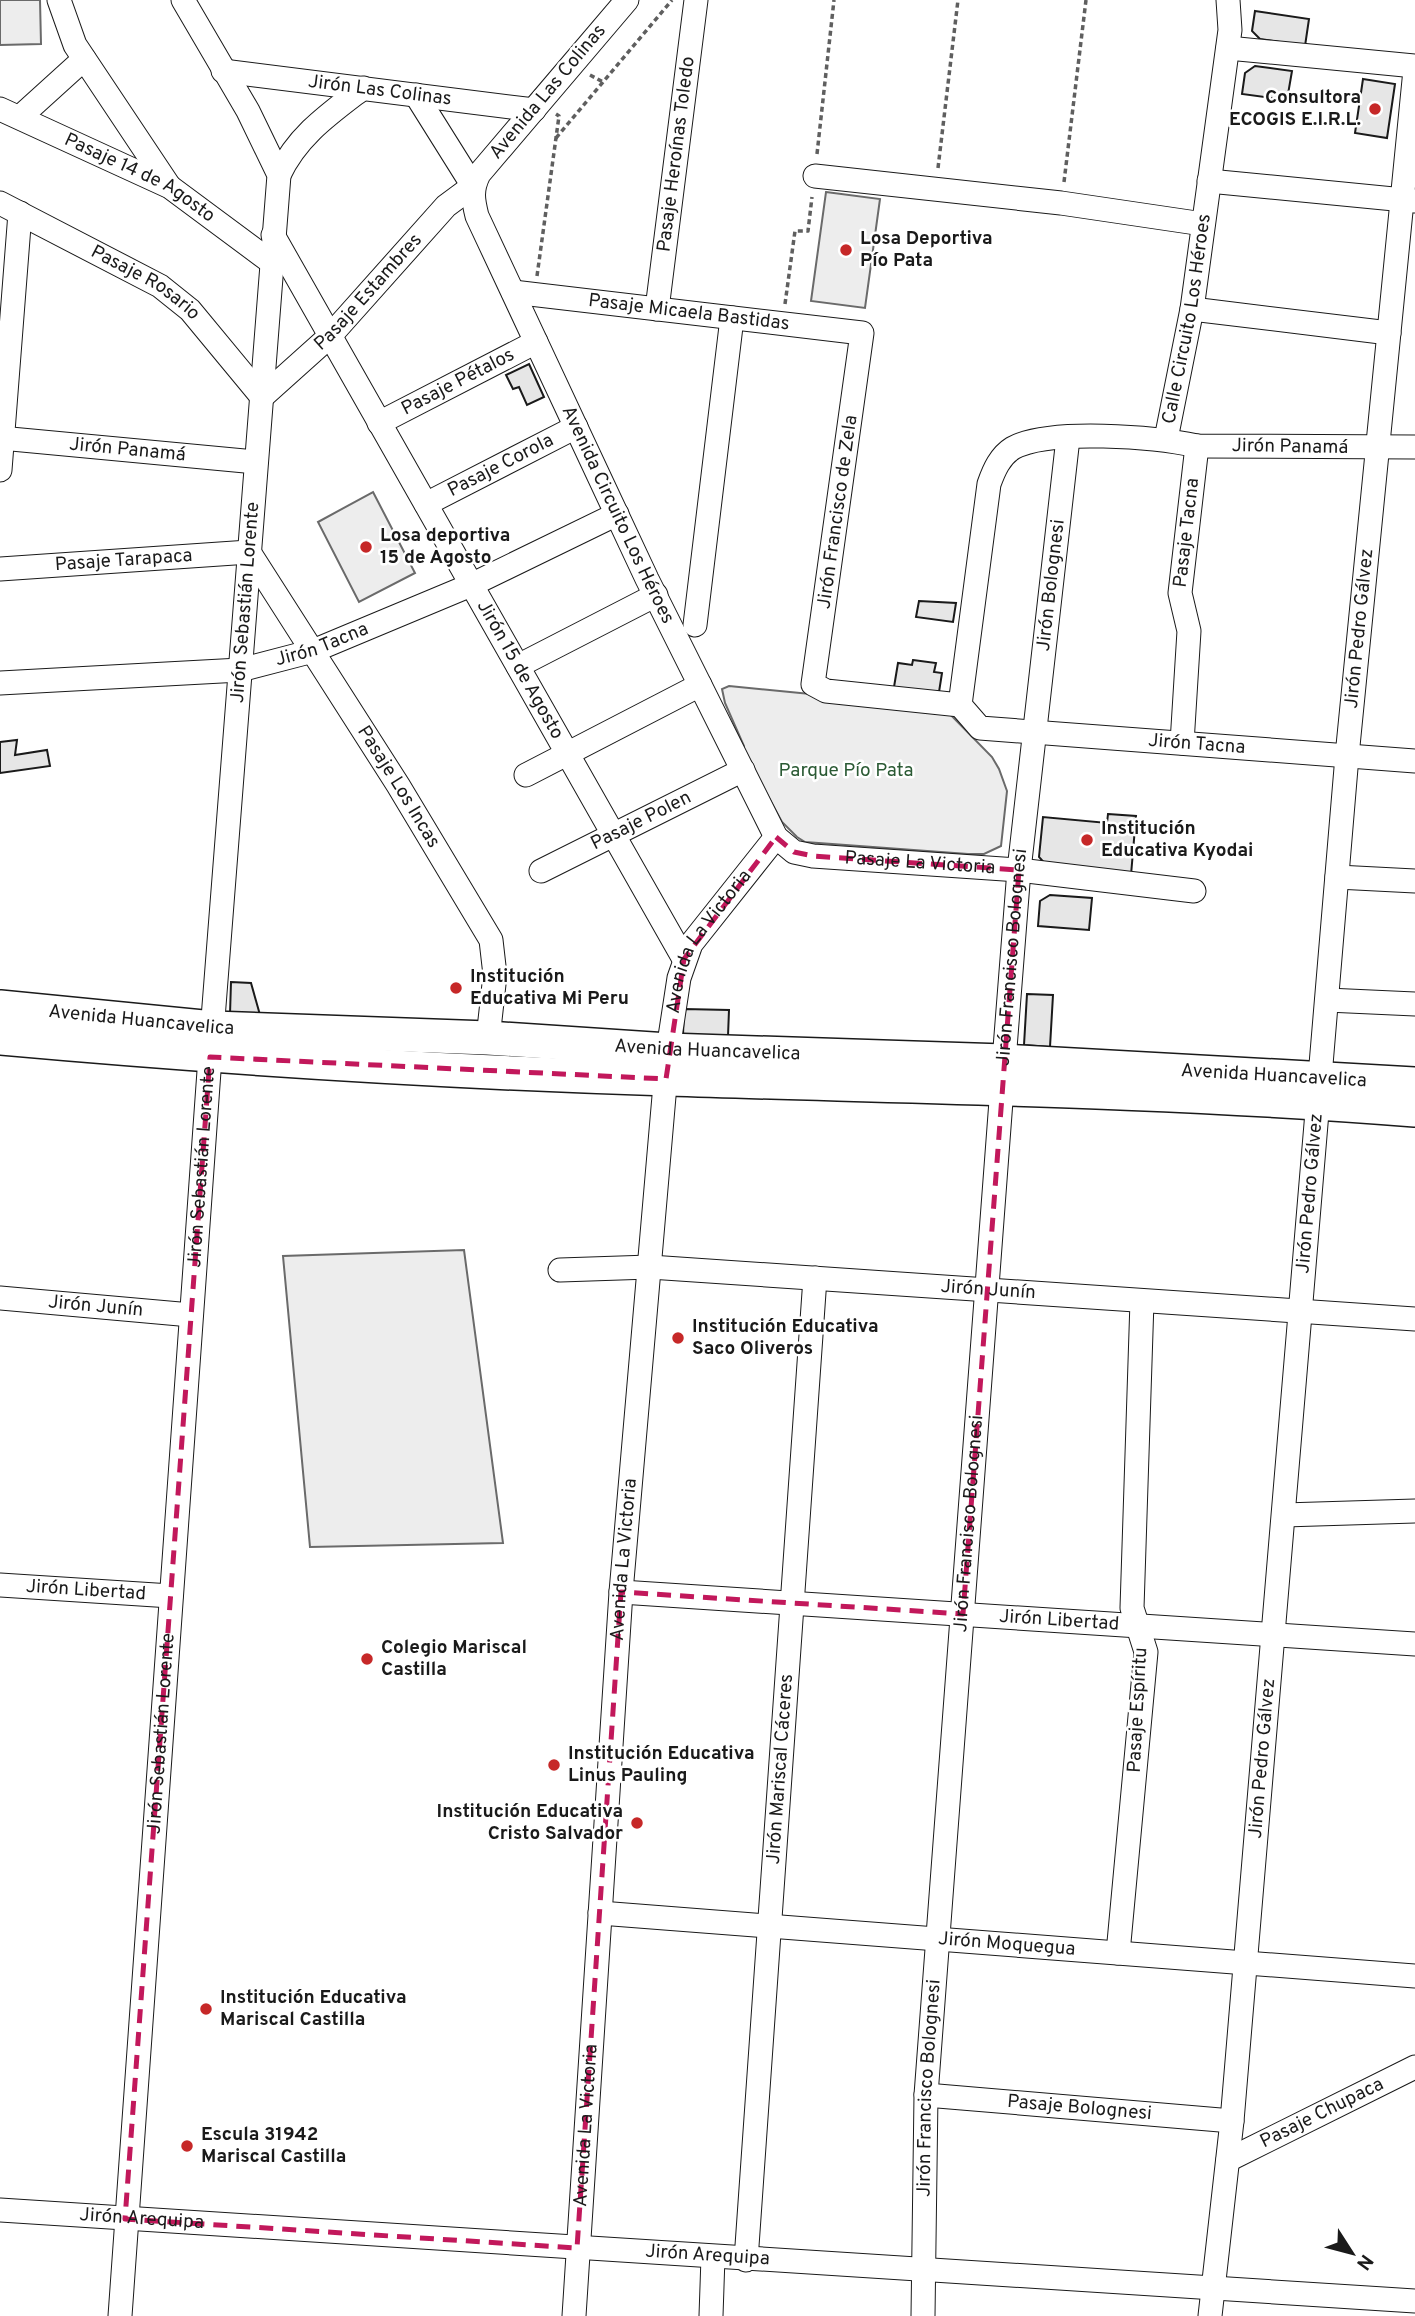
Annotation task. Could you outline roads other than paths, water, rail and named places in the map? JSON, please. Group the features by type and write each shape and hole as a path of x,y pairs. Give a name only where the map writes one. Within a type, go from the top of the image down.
{"highway":[{"name":"Avenida Huancavelica","path":"0,1007 211,1042 488,1038 667,1065"},
{"name":"Avenida Huancavelica","path":"0,1038 211,1042 667,1065 1003,1074 1320,1090 1415,1084"},
{"name":"Avenida Huancavelica","path":"1320,1090 1415,1110"}],"street":[{"path":"58,0 75,45 170,187"},
{"path":"183,0 248,111 279,175"},
{"name":"Avenida Las Colinas","path":"473,186 485,167 542,109 627,0"},
{"name":"Pasaje Heroínas Toledo","path":"657,309 695,0"},
{"name":"Calle Circuito Los Héroes","path":"960,705 989,484 994,471 1012,449 1032,442 1068,438 1166,439 1192,309 1227,48 1228,0"},
{"path":"1227,48 1415,68"},
{"path":"10,113 84,59"},
{"name":"Jirón Pedro Gálvez","path":"1210,2316 1211,2288 1232,2121 1347,756 1402,444 1389,333 1409,201 1415,68"},
{"name":"Jirón Las Colinas","path":"223,71 542,109"},
{"path":"279,175 287,157 308,131 363,88"},
{"path":"416,95 473,186"},
{"name":"Pasaje 14 de Agosto","path":"10,113 170,187 271,262"},
{"name":"Jirón Sebastián Lorente","path":"120,2316 211,1042 279,175"},
{"path":"815,176 1061,203 1203,224"},
{"path":"1209,181 1409,201"},
{"name":"Avenida Circuito Los Héroes","path":"473,186 477,216 524,294 536,342 656,595 776,837"},
{"name":"Pasaje Estambres","path":"262,397 330,336 446,206 473,186"},
{"path":"0,470 10,208"},
{"name":"Pasaje Rosario","path":"10,208 160,286 190,310 262,397"},
{"name":"Jirón 15 de Agosto","path":"273,235 684,959"},
{"name":"Pasaje Micaela Bastidas","path":"524,294 862,333"},
{"path":"1192,309 1389,333"},
{"path":"695,625 732,318"},
{"name":"Jirón Francisco de Zela","path":"862,333 813,684 819,688 960,705"},
{"name":"Pasaje Pétalos","path":"379,423 536,342"},
{"name":"Pasaje Corola","path":"426,504 576,428"},
{"name":"Jirón Panamá","path":"1,438 256,462"},
{"name":"Jirón Bolognesi","path":"1036,732 1068,438"},
{"name":"Jirón Panamá","path":"1166,439 1197,446 1402,444"},
{"name":"Pasaje Tacna","path":"1182,743 1189,631 1180,593 1197,446"},
{"name":"Jirón Tacna","path":"0,683 240,670 313,651 471,584 617,514"},
{"name":"Pasaje Tarapaca","path":"0,569 249,552"},
{"name":"Pasaje Los Incas","path":"249,552 491,940 495,975 488,1038"},
{"path":"518,666 656,595"},
{"path":"526,775 701,685"},
{"name":"Jirón Tacna","path":"960,705 979,728 1415,761"},
{"name":"Jirón Francisco Bolognesi","path":"923,2316 926,2095 1019,870 1036,732"},
{"name":"Pasaje Polen","path":"541,871 743,771"},
{"name":"Pasaje La Victoria","path":"776,837 794,852 813,856 1019,870 1194,891"},
{"name":"Avenida La Victoria","path":"574,2316 621,1592 667,1065 684,959 691,944 776,837"},
{"path":"1337,877 1415,881"},
{"path":"1327,1000 1415,1004"},
{"name":"Jirón Junín","path":"559,1270 650,1267 1415,1320"},
{"name":"Jirón Mariscal Cáceres","path":"746,2260 815,1278"},
{"name":"Jirón Junín","path":"0,1298 191,1315"},
{"name":"Pasaje Espíritu","path":"1118,1953 1146,1652 1132,1608 1142,1301"},
{"path":"1284,1515 1415,1511"},
{"name":"Jirón Libertad","path":"0,1585 171,1595"},
{"name":"Jirón Libertad","path":"621,1592 1415,1644"},
{"name":"Jirón Moquegua","path":"600,1913 1415,1976"},
{"name":"Pasaje Chupaca","path":"1228,2160 1415,2067"},
{"name":"Pasaje Bolognesi","path":"926,2095 1232,2121"},
{"name":"Jirón Arequipa","path":"0,2210 925,2272 1415,2301"},
{"path":"711,2316 713,2258"}],"place":[{"name":"Consultora ECOGIS E.I.R.L.","path":"1375,109"},
{"name":"Losa Deportiva Pío Pata","path":"846,250"},
{"name":"Losa deportiva 15 de Agosto","path":"366,547"},
{"name":"Institución Educativa Kyodai","path":"1087,840"},
{"name":"Institución Educativa Mi Peru","path":"456,988"},
{"name":"Institución Educativa Saco Oliveros","path":"678,1338"},
{"name":"Colegio Mariscal Castilla","path":"367,1659"},
{"name":"Institución Educativa Linus Pauling","path":"554,1765"},
{"name":"Institución Educativa Cristo Salvador","path":"637,1823"},
{"name":"Institución Educativa Mariscal Castilla","path":"206,2009"},
{"name":"Escula 31942 Mariscal Castilla","path":"187,2146"}],"park label":[{"name":"Parque Pío Pata","path":"846,771"}]}
